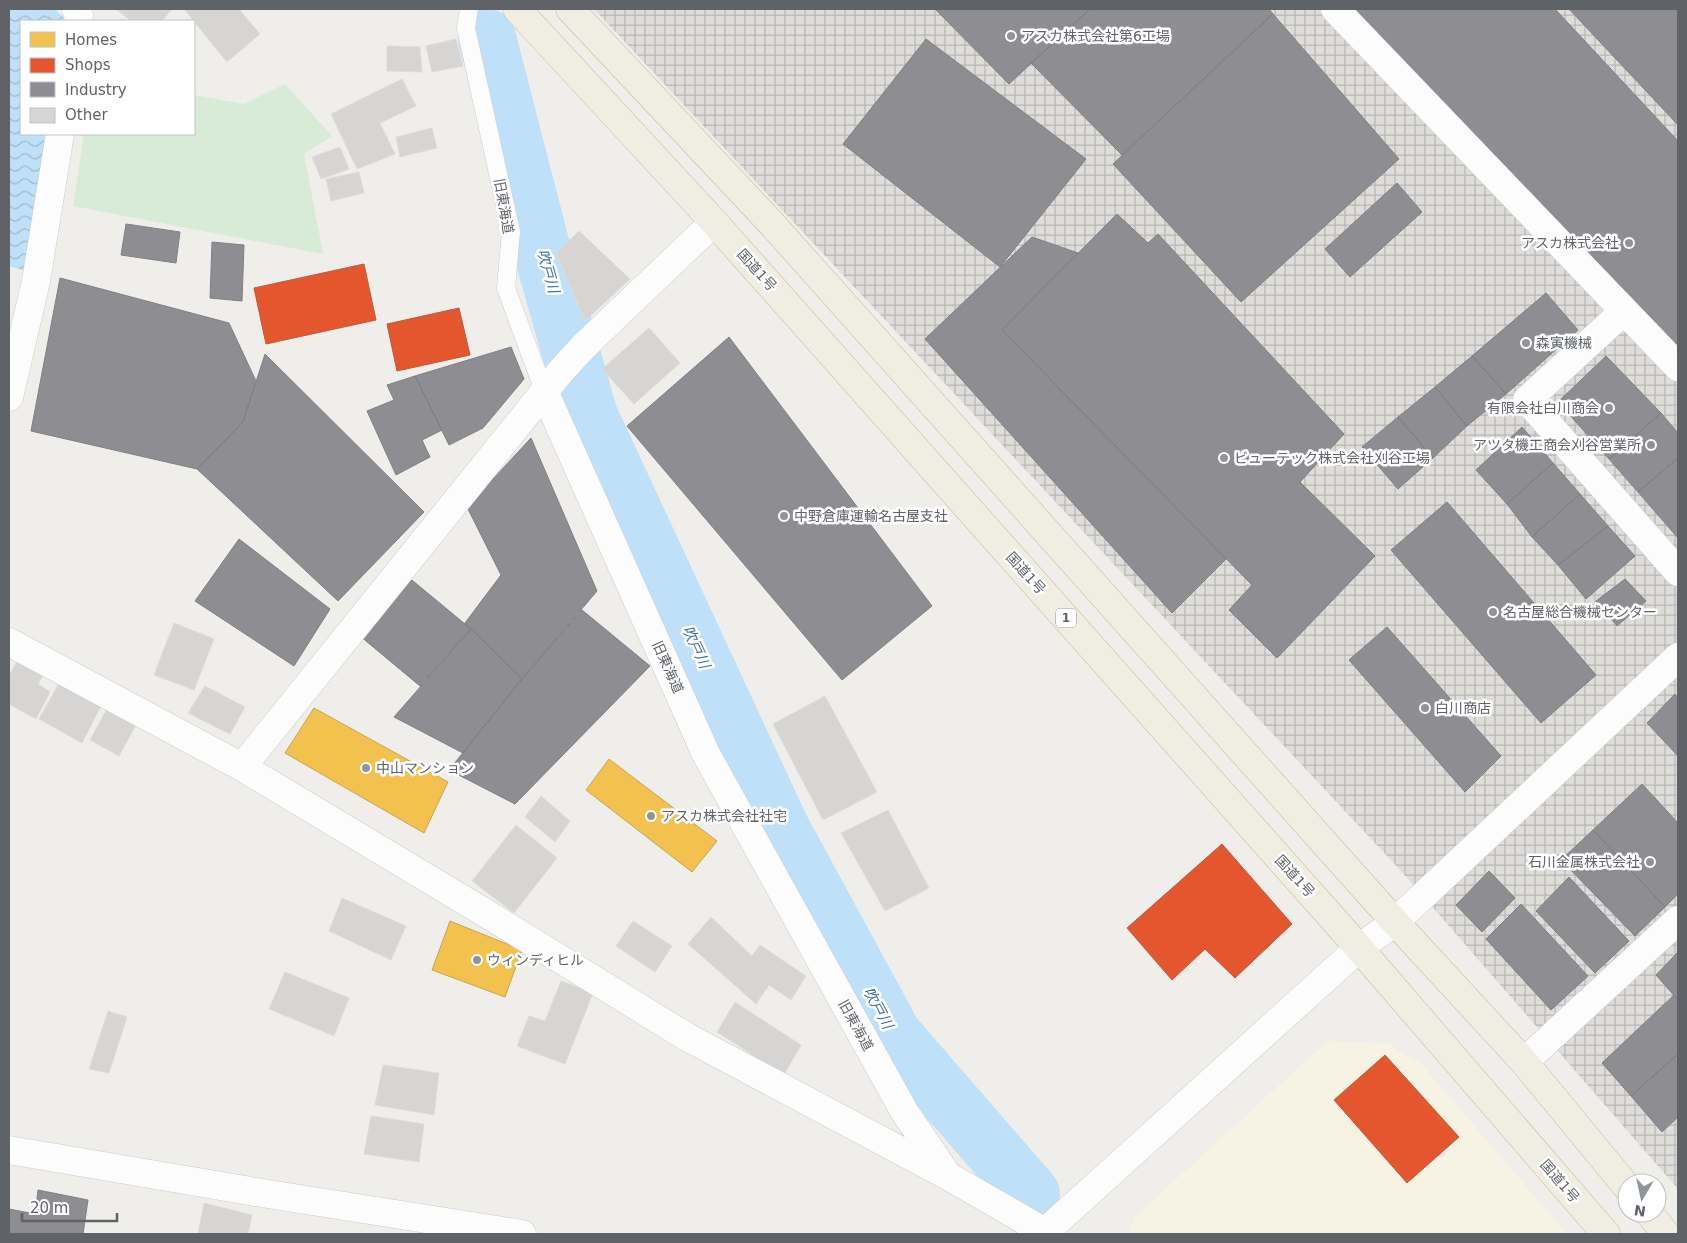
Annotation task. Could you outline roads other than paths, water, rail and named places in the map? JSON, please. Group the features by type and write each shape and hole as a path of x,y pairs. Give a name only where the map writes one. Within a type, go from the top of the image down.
{"highway":[{"name":"国道1号","path":"517,9 714,222 1359,948 1606,1234"},
{"path":"570,9 772,224 1395,922 1524,1062 1617,1175"},
{"path":"1657,1223 1666,1234"}],"street":[{"path":"1335,9 1678,367"},
{"path":"9,397 36,282 60,135"},
{"path":"242,767 583,346 714,222"},
{"path":"1624,311 1526,400 1678,572"},
{"name":"旧東海道","path":"553,381 706,754 904,1112 948,1176 1041,1233"},
{"path":"9,642 242,767 687,1037 948,1176"},
{"path":"1041,1233 1359,948 1395,922 1678,657"},
{"path":"1524,1062 1678,920"},
{"path":"9,1150 268,1194 522,1234"}],"lane":[{"name":"旧東海道","path":"469,9 466,28 511,232 506,288 553,381"}],"water":[{"path":"9,9 55,9 64,20 20,20 20,135 47,135 26,271 9,266"}],"waterway":[{"name":"吹戸川","path":"487,38 541,247 589,416 780,827 893,1035 1031,1194"}],"place":[{"name":"アスカ株式会社第6工場","path":"1011,36"},
{"name":"アスカ株式会社","path":"1629,243"},
{"name":"森寅機械","path":"1526,343"},
{"name":"有限会社白川商会","path":"1609,408"},
{"name":"アツタ機工商会刈谷営業所","path":"1651,445"},
{"name":"ビューテック株式会社刈谷工場","path":"1224,458"},
{"name":"中野倉庫運輸名古屋支社","path":"784,516"},
{"name":"名古屋総合機械センター","path":"1493,612"},
{"name":"白川商店","path":"1425,708"},
{"name":"中山マンション","path":"366,768"},
{"name":"アスカ株式会社社宅","path":"651,816"},
{"name":"石川金属株式会社","path":"1650,862"},
{"name":"ウィンディヒル","path":"477,960"}]}
